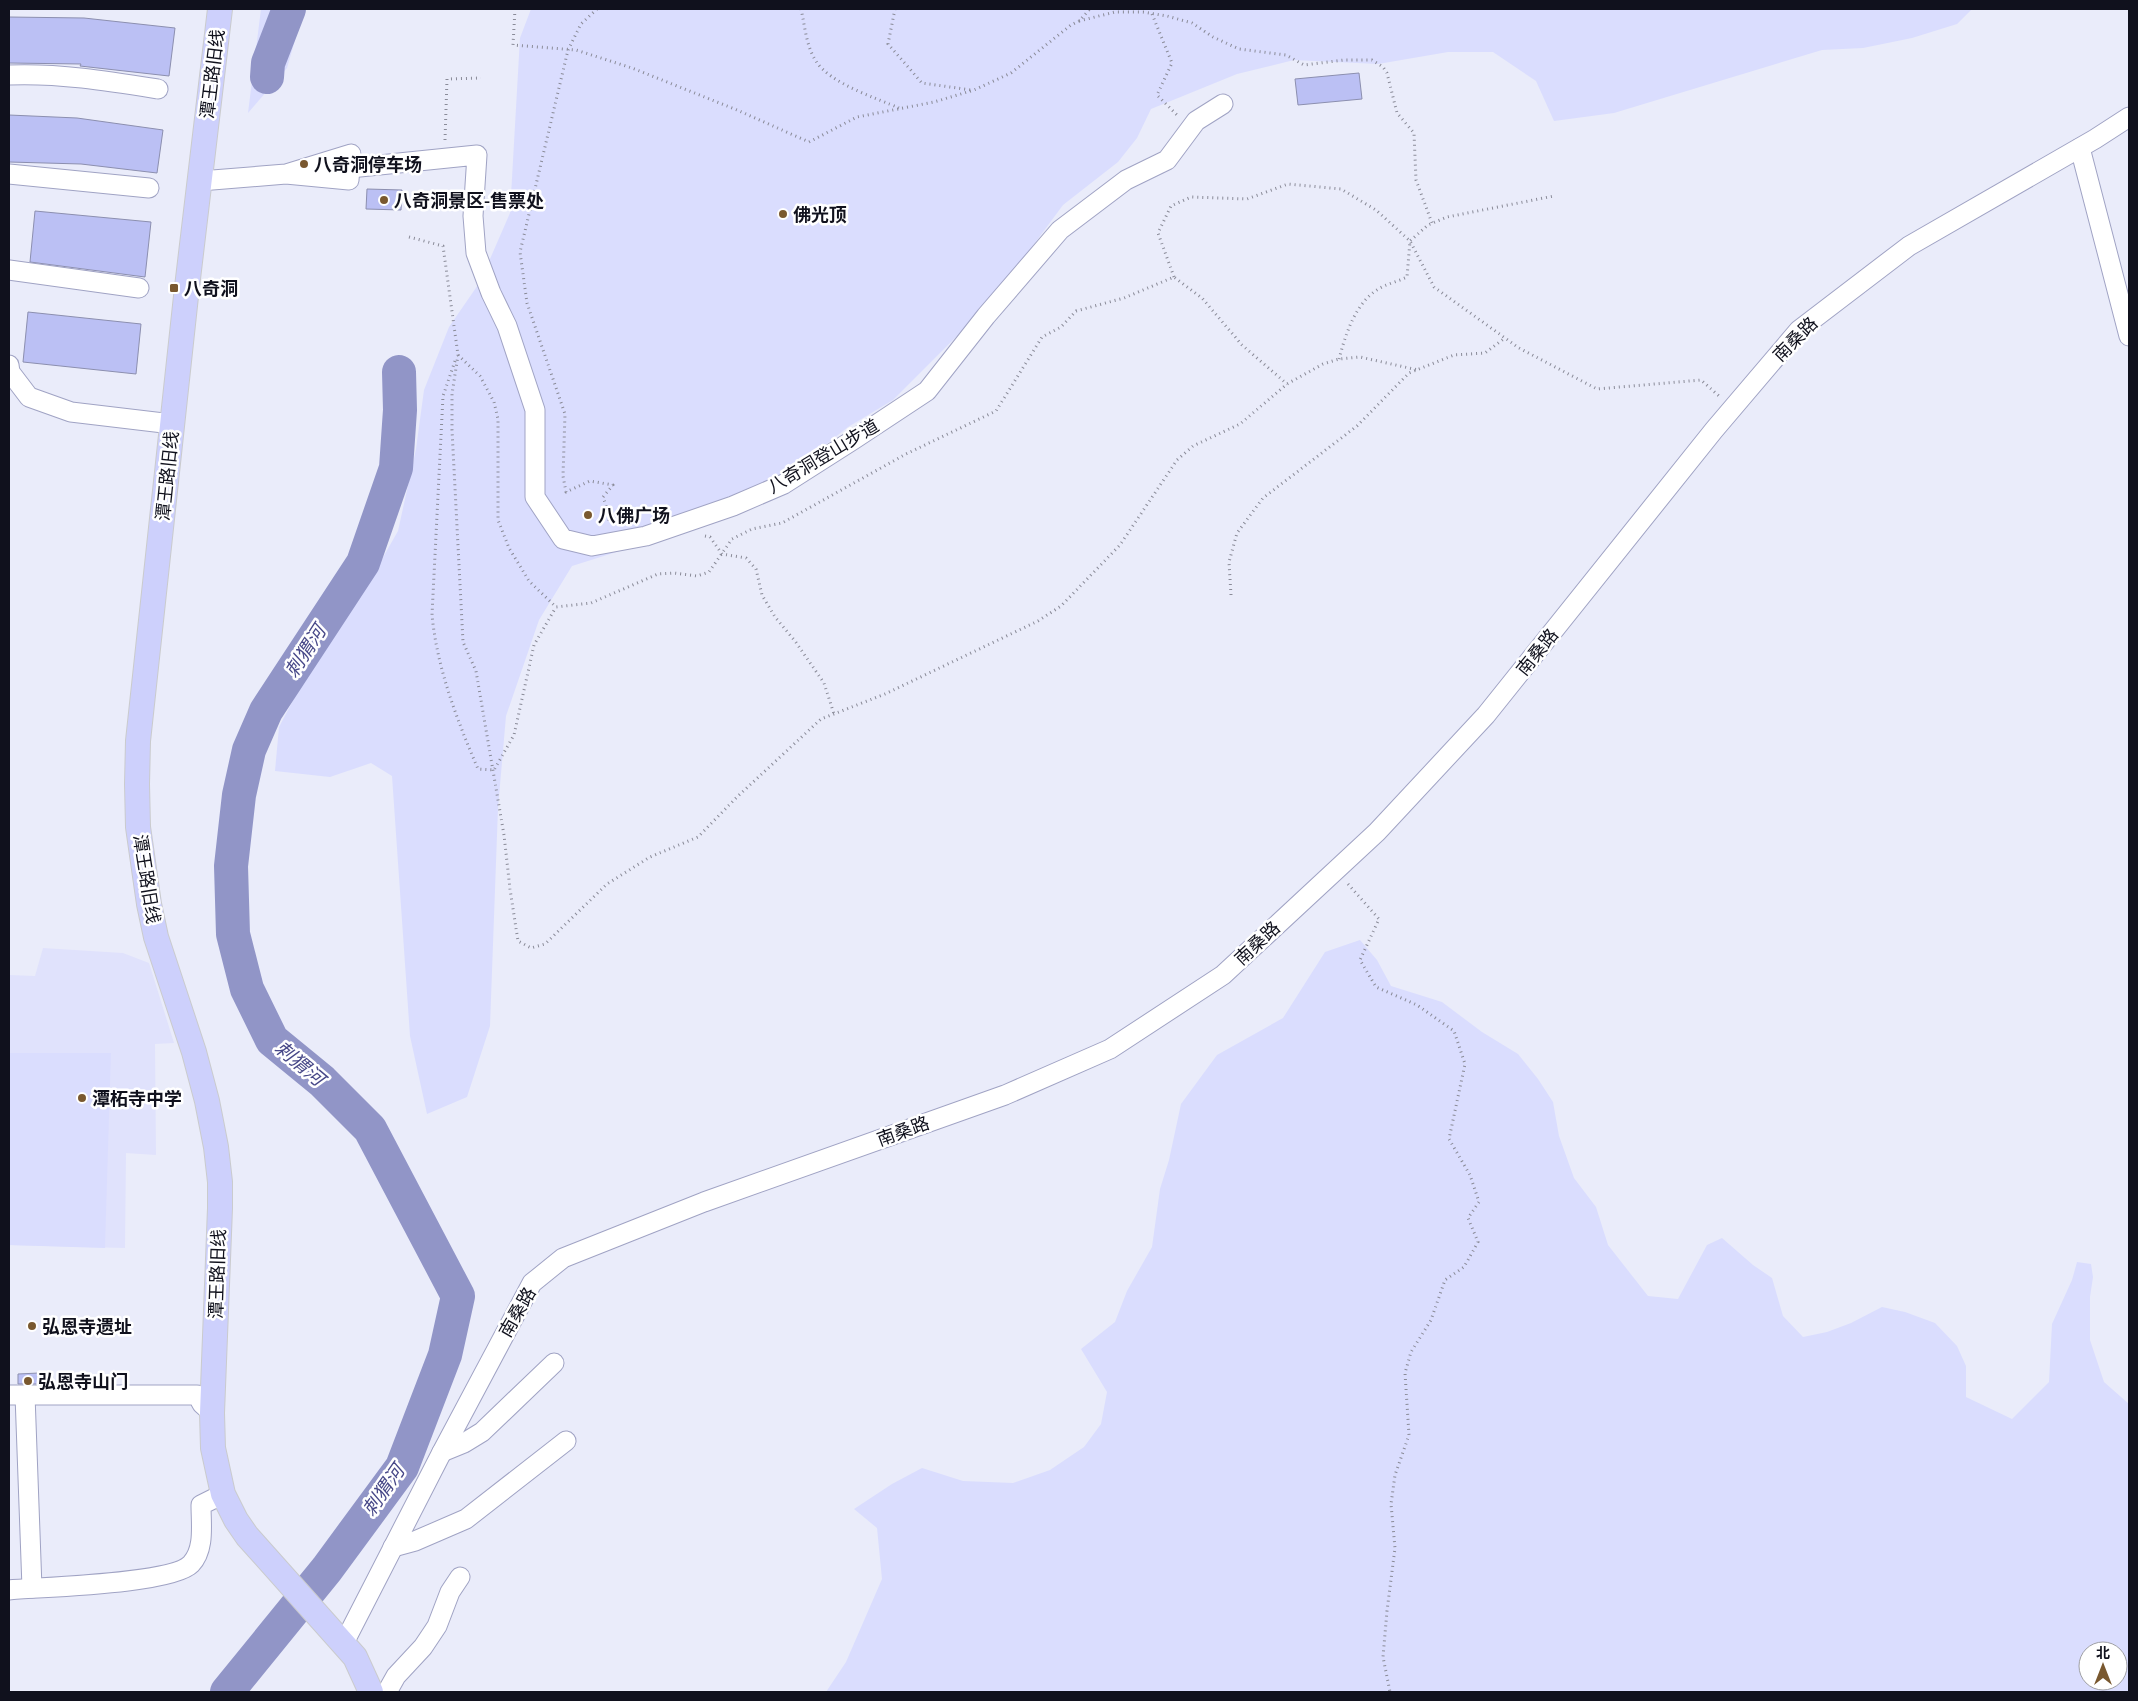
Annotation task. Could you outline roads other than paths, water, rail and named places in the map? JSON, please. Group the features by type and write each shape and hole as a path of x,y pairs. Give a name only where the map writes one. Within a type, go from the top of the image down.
{"main road":[{"name":"潭王路旧线","path":"220,9 138,740 138,827 156,937 194,1052 207,1100 216,1147 220,1182 220,1208 212,1414 213,1448 223,1494 236,1520 266,1557 356,1657 371,1692"}],"street":[{"path":"9,75 36,74 80,77 158,89"},
{"name":"八奇洞登山步道","path":"350,167 477,155 473,216 476,253 491,293 507,326 536,410 535,497 563,539 592,546 646,536 733,506 784,484 927,391 986,316 1060,230 1126,180 1167,160 1196,121 1223,104"},
{"name":"南桑路","path":"339,1638 393,1547 532,1284 563,1258 704,1202 1006,1095 1110,1049 1223,975 1376,832 1486,715 1732,408 1798,330 1909,246 2080,148 2129,117"},
{"path":"2080,148 2129,336"},
{"path":"200,180 350,167"},
{"path":"286,174 350,167"},
{"path":"9,174 150,188"},
{"path":"9,270 139,288"},
{"path":"9,365 10,372 29,397 72,412 172,424"},
{"path":"442,1452 464,1443 482,1432 554,1363"},
{"path":"32,1588 17,1395 197,1395 202,1404 212,1414"},
{"path":"393,1547 415,1541 466,1519 566,1441"},
{"path":"9,1590 165,1576 190,1565 201,1546 201,1505 223,1494"},
{"path":"387,1692 396,1676 423,1648 436,1626 450,1592 460,1577"}],"waterway":[{"name":"刺猬河","path":"267,77 268,63 289,9"},
{"name":"刺猬河","path":"227,1692 327,1569 402,1467 445,1355 458,1296 370,1129 322,1081 272,1040 247,989 233,934 231,866 239,795 249,750 266,711 363,563 396,468 400,410 399,372"}],"place":[{"name":"八奇洞停车场","path":"304,164"},
{"name":"八奇洞景区-售票处","path":"384,200"},
{"name":"佛光顶","path":"783,214"},
{"name":"八奇洞","path":"174,288"},
{"name":"八佛广场","path":"588,515"},
{"name":"潭柘寺中学","path":"82,1098"},
{"name":"弘恩寺遗址","path":"32,1326"},
{"name":"弘恩寺山门","path":"28,1381"}]}
